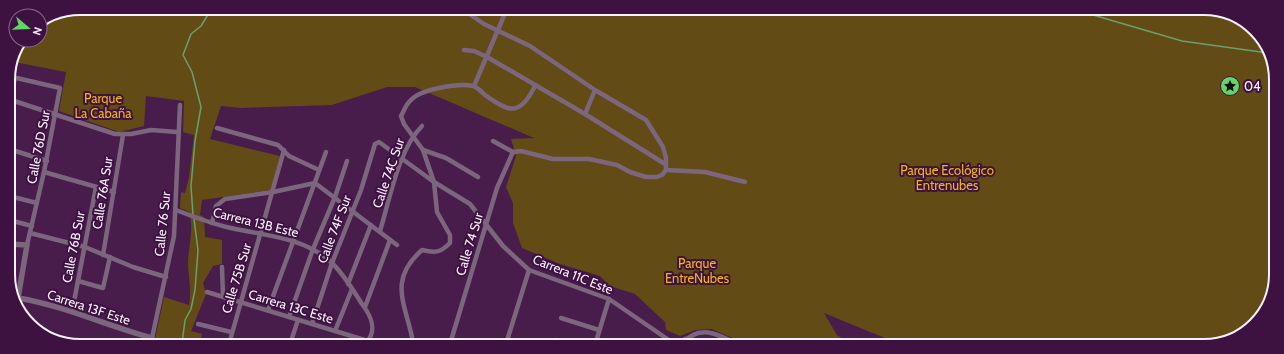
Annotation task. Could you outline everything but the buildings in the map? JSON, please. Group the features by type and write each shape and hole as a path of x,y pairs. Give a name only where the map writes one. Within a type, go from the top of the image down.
{"street":[{"path":"471,15 484,24 530,46 595,90 646,120 663,147 666,158 666,170 662,175 656,177 646,177 630,172 618,165 589,159 554,160 521,151 513,152 493,141"},
{"path":"474,86 505,15"},
{"path":"464,50 474,51 487,57 585,114 665,164"},
{"name":"Calle 76D Sur","path":"15,78 60,88 47,161 27,245 18,296"},
{"path":"412,339 402,297 402,276 410,261 422,250 435,253 443,251 450,244 450,236 437,212 434,182 423,150 404,124 401,116 412,99 442,86 474,86 502,107 510,109 521,107 529,98 535,86"},
{"path":"585,114 595,90"},
{"path":"15,103 56,113 123,135 151,130 177,132"},
{"name":"Calle 76 Sur","path":"152,339 174,236 176,210 177,132 180,105"},
{"name":"Calle 74C Sur","path":"380,231 402,160 412,136 422,126"},
{"path":"217,128 278,145 289,156 319,170"},
{"name":"Calle 76A Sur","path":"103,255 123,135"},
{"name":"Carrera 11C Este","path":"377,143 384,145 402,160 434,182 470,204 503,246 529,270 609,299 667,339"},
{"name":"Calle 74F Sur","path":"312,324 332,263 361,190 377,143"},
{"name":"Calle 75B Sur","path":"230,339 284,150"},
{"path":"423,150 446,158 478,177"},
{"path":"15,151 47,161"},
{"path":"268,310 326,152"},
{"name":"Calle 74 Sur","path":"452,339 497,188 513,152"},
{"path":"289,317 313,249 335,197 347,161"},
{"path":"666,170 705,172 744,182"},
{"path":"44,172 114,192"},
{"path":"212,223 214,213 220,201 315,183 397,245"},
{"name":"Calle 76B Sur","path":"72,312 96,187"},
{"path":"15,198 37,203"},
{"name":"Carrera 13B Este","path":"176,210 201,220 293,241 313,249 332,263 371,317 373,330 369,339"},
{"path":"15,222 32,226"},
{"path":"348,284 371,225"},
{"path":"30,233 85,247 133,267 166,277"},
{"path":"364,307 390,240"},
{"path":"15,244 27,245"},
{"path":"78,281 103,288 110,258"},
{"path":"222,267 222,296"},
{"path":"508,339 529,270"},
{"path":"335,331 352,289"},
{"name":"Carrera 13C Este","path":"207,292 335,331 356,339"},
{"name":"Carrera 13F Este","path":"20,299 45,304 72,312 146,339"},
{"path":"597,339 609,299"},
{"path":"561,318 599,330"},
{"path":"292,338 298,320"},
{"path":"198,324 231,332"},
{"path":"686,339 692,335 716,332 728,339"}],"green space":[{"name":"Parque Ecológico Entrenubes","path":"80,15 1217,16 1229,20 1244,28 1256,40 1266,59 1268,67 1268,287 1260,307 1247,323 1229,334 1208,339 887,339 824,313 837,335 843,339 734,339 712,329 695,330 680,336 666,330 665,322 635,294 610,286 600,276 560,264 522,248 513,223 513,203 506,187 516,156 511,139 534,138 415,87 387,87 332,105 240,108 221,106 210,139 280,156 271,190 202,200 200,215 204,217 205,237 222,240 222,264 213,266 203,283 206,294 191,331 202,334 201,339 155,339 164,297 189,305 190,299 188,261 191,224 189,212 180,208 181,192 185,193 189,177 194,135 183,132 184,101 146,96 144,126 119,132 59,111 66,72 17,63 24,48 48,48 48,24 67,16"}],"waterway":[{"path":"193,215 191,186 195,141 201,107 192,72 183,55 191,34 201,26 208,15"},
{"path":"1093,15 1182,41 1263,52"},
{"path":"183,339 185,320 191,309 195,290 198,250 194,219"}],"place":[{"name":"04","path":"1230,86"}],"park label":[{"name":"Parque La Cabaña","path":"103,106"},
{"name":"Parque EntreNubes","path":"697,270"}]}
